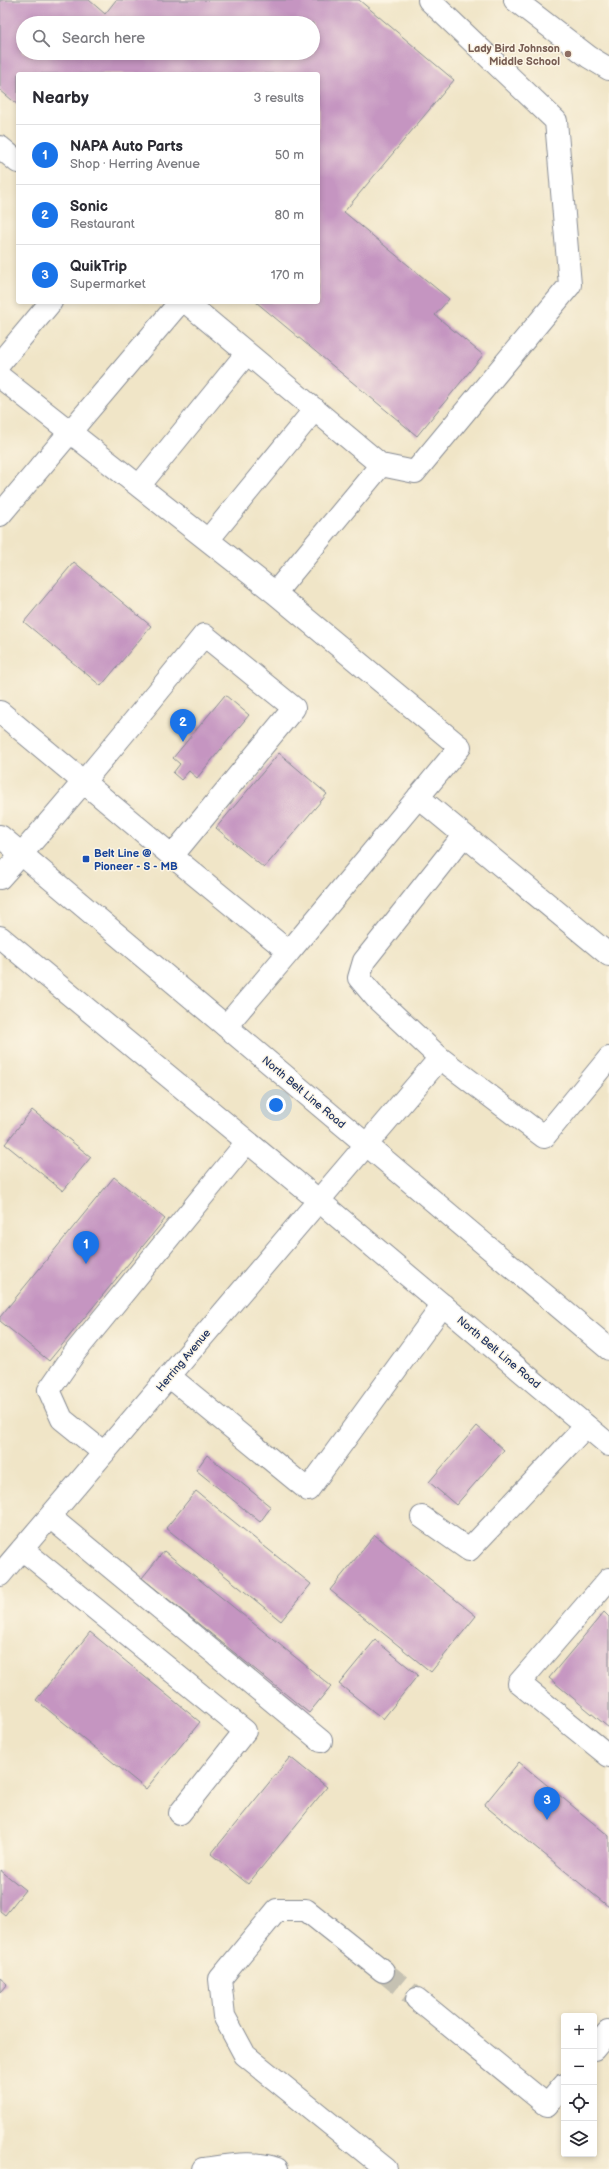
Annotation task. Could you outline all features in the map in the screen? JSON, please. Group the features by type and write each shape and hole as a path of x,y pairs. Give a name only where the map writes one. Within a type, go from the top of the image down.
{"main road":[{"path":"188,304 382,465 415,472 570,284 556,121 429,0"},
{"path":"515,0 589,57 609,69"},
{"path":"0,147 16,160"},
{"path":"0,363 49,304"},
{"path":"0,515 71,433 178,304"},
{"path":"139,486 247,353"},
{"path":"0,377 275,593 460,747 226,1026"},
{"path":"208,540 315,410"},
{"path":"275,593 382,465"},
{"path":"0,878 22,854 204,635 294,708 172,856"},
{"path":"0,712 289,952"},
{"path":"418,797 609,955"},
{"path":"464,835 364,961 359,978 376,998 440,1058 544,1137 609,1058"},
{"name":"North Belt Line Road","path":"0,836 609,1349"},
{"name":"North Belt Line Road","path":"0,937 318,1200 609,1445"},
{"name":"Herring Avenue","path":"0,1576 440,1058"},
{"path":"104,1454 62,1419 49,1390 76,1351 247,1142"},
{"path":"169,1376 308,1490 443,1305"},
{"path":"422,1517 469,1550 586,1426"},
{"path":"50,1517 322,1741"},
{"path":"22,1549 245,1730 180,1813"},
{"path":"609,1580 519,1683 609,1756"},
{"path":"382,1971 306,1910 277,1910 220,1980 224,2016 245,2055 386,2169"},
{"path":"417,1999 547,2105 561,2089"},
{"path":"597,2046 609,2032"},
{"path":"203,2169 236,2165 266,2165 277,2169"}],"building":[{"path":"0,0 89,0 105,14 116,0 359,0 454,80 344,212 449,299 435,315 483,355 417,436 258,304 320,304 320,72 16,72 16,103 0,90"},
{"path":"74,562 151,626 101,686 24,622"},
{"path":"225,695 249,715 197,778 189,771 181,780 173,773 180,764 173,758"},
{"path":"279,753 327,794 264,868 216,828"},
{"path":"32,1110 91,1157 63,1191 5,1144"},
{"path":"114,1177 165,1219 49,1361 0,1321 0,1317"},
{"path":"477,1426 504,1450 456,1505 429,1482"},
{"path":"207,1455 271,1507 260,1522 196,1470"},
{"path":"196,1491 311,1584 281,1621 166,1528"},
{"path":"375,1535 476,1616 431,1672 330,1590"},
{"path":"164,1551 331,1686 309,1713 142,1578"},
{"path":"604,1612 609,1617 609,1728 549,1678"},
{"path":"90,1632 200,1722 146,1789 36,1700"},
{"path":"375,1640 418,1675 383,1719 339,1684"},
{"path":"290,1757 327,1787 248,1884 211,1854"},
{"path":"519,1762 609,1836 609,1907 484,1805"},
{"path":"0,1870 25,1890 5,1915 0,1911"},
{"path":"0,1978 7,1984 0,1992"}],"tunnel":[{"path":"383,1971 417,1999"}],"place":[{"name":"Lady Bird Johnson Middle School","path":"568,54"},
{"name":"Sonic","path":"183,742"},
{"name":"Belt Line @ Pioneer - S - MB","path":"86,859"},
{"name":"NAPA Auto Parts","path":"86,1264"},
{"name":"QuikTrip","path":"547,1820"}]}
